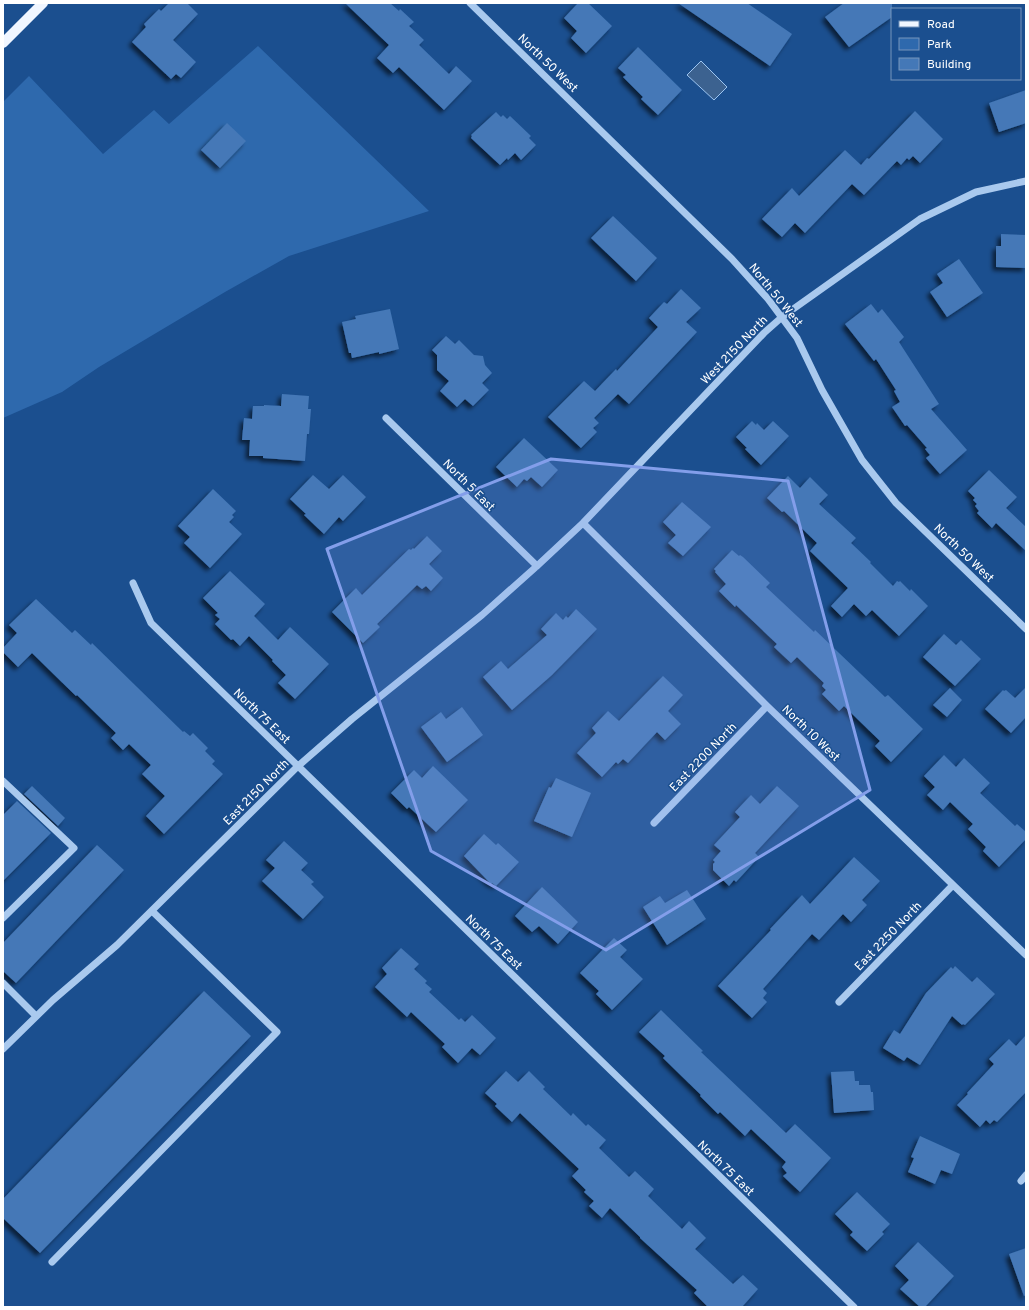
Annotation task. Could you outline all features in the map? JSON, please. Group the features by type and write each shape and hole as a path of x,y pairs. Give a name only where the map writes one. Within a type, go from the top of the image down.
{"main road":[{"path":"3,43 43,3"}],"street":[{"name":"North 50 West","path":"470,3 732,259 768,299 796,338 822,390 862,460 896,503 1026,629"},
{"name":"West 2150 North","path":"537,566 582,524 753,345 782,317 920,219 976,192 1026,181"},
{"name":"North 5 East","path":"386,418 537,566"},
{"name":"North 10 West","path":"582,524 1026,955"},
{"name":"East 2150 North","path":"3,1049 36,1016 117,945 297,767 352,719 482,616 537,566"},
{"name":"North 75 East","path":"133,583 151,623 297,767 854,1307"},
{"name":"East 2200 North","path":"654,823 768,706"},
{"path":"3,781 74,848 3,918"},
{"name":"East 2250 North","path":"839,1002 953,885"},
{"path":"52,1262 277,1032 152,911"},
{"path":"3,983 36,1016"}],"highlighted area":[{"path":"551,459 788,481 870,790 606,950 431,851 327,549"}],"green space":[{"path":"258,46 429,211 289,256 99,367 62,392 3,418 3,102 29,76 103,154 154,110 169,124"}],"shaded area":[{"path":"701,61 727,87 714,100 687,75"}],"building":[{"path":"169,3 187,3 198,14 173,40 196,62 181,78 176,74 171,79 132,42 146,27 144,24 159,9 161,11"},
{"path":"345,3 390,3 399,11 400,9 414,22 409,26 424,40 419,45 449,74 456,66 472,81 444,110 399,67 393,73 377,58 389,45"},
{"path":"578,3 588,3 612,26 586,53 571,38 577,31 564,18"},
{"path":"678,3 747,3 792,34 770,66"},
{"path":"844,3 892,3 891,18 849,47 825,17"},
{"path":"638,47 682,90 658,115 641,99 643,97 623,77 626,75 618,68"},
{"path":"1026,90 1026,123 999,132 989,103"},
{"path":"915,111 943,139 920,163 913,156 909,160 907,158 901,165 897,161 864,195 852,184 805,233 795,223 782,237 762,219 792,188 799,196 845,150 861,165 867,158 869,159"},
{"path":"496,112 501,117 503,115 507,119 510,116 531,136 529,138 536,145 521,160 515,153 500,165 471,138 471,135"},
{"path":"227,123 246,141 220,168 201,150"},
{"path":"613,216 657,258 636,281 591,238"},
{"path":"1001,234 1026,235 1026,268 996,267 996,246 1001,246"},
{"path":"959,259 983,293 947,317 930,292 943,283 937,274"},
{"path":"681,289 701,308 686,322 697,332 629,404 618,394 594,418 599,423 593,428 597,432 581,448 548,417 584,381 595,391 616,369 617,371 658,327 649,318 664,302 667,304"},
{"path":"871,304 878,313 882,309 904,337 899,342 939,404 931,409 967,450 940,474 926,458 930,455 925,449 927,448 907,425 905,426 892,407 900,402 894,391 896,390 876,359 874,361 845,324"},
{"path":"390,309 399,349 352,358 351,353 349,353 342,322 356,319 355,316"},
{"path":"446,336 455,344 459,340 474,355 483,356 485,365 492,373 482,383 489,390 473,406 465,399 457,407 440,391 449,381 437,370 437,355 432,350"},
{"path":"282,394 309,396 308,409 311,409 305,461 263,458 263,456 249,456 250,440 242,440 244,418 252,419 253,406 281,406"},
{"path":"752,421 756,425 757,423 764,430 773,421 789,436 761,465 745,449 747,448 736,437"},
{"path":"524,438 558,470 542,487 531,477 527,481 524,479 517,487 496,467"},
{"path":"989,470 1017,497 1006,508 1026,527 1026,551 996,523 992,528 977,513 979,511 975,506 977,504 973,500 975,498 968,491"},
{"path":"313,475 329,489 343,475 366,497 343,521 339,517 324,534 290,499"},
{"path":"788,476 800,488 810,477 828,495 819,504 856,538 851,543 893,586 897,581 900,581 910,591 911,589 928,606 899,636 872,610 866,616 854,604 842,617 831,606 848,588 810,551 817,543 784,511 782,512 767,498"},
{"path":"213,489 236,511 232,515 234,517 229,522 242,534 210,568 184,543 190,537 178,526"},
{"path":"682,502 711,527 683,556 668,543 676,535 663,522"},
{"path":"427,536 442,551 429,564 443,578 431,591 426,586 422,589 417,585 377,624 380,627 363,643 332,612 356,588 362,595 409,549 414,549"},
{"path":"732,550 739,556 740,555 743,557 770,583 766,587 814,632 815,630 885,697 888,695 923,729 891,762 875,746 880,741 844,706 839,711 822,694 826,690 822,686 824,683 797,657 791,663 774,647 777,644 719,591 726,584 714,569"},
{"path":"230,571 265,604 254,616 278,640 290,627 329,664 295,699 278,683 286,675 249,636 240,646 233,639 231,640 215,624 220,619 215,615 218,613 203,598"},
{"path":"36,599 72,633 75,630 91,645 92,643 183,732 184,731 190,736 193,733 208,748 205,751 215,761 212,764 223,774 164,834 146,816 165,796 142,774 151,765 129,744 123,750 111,738 116,733 32,653 18,667 3,652 3,648 17,633 9,625"},
{"path":"576,609 597,629 552,675 512,710 483,677 501,661 508,669 547,635 541,629 556,613 563,620 566,616 568,618"},
{"path":"944,634 956,645 961,640 981,659 955,686 923,657"},
{"path":"663,676 683,695 668,711 681,724 665,740 657,732 628,763 623,759 618,764 616,762 602,777 577,753 596,733 592,728 608,711 619,721"},
{"path":"1026,687 1026,717 1011,733 985,709 1003,690 1006,690 1015,698"},
{"path":"950,688 962,700 947,717 933,705"},
{"path":"462,707 483,735 447,762 421,727 441,712 446,719"},
{"path":"944,755 956,767 964,758 990,783 980,793 1015,826 1017,824 1026,832 1026,839 999,867 983,851 986,847 968,829 973,824 950,802 943,810 927,795 935,787 924,776"},
{"path":"433,766 468,800 436,832 409,807 407,809 391,793 414,770 422,778"},
{"path":"556,778 591,793 572,837 534,821 549,787 551,788"},
{"path":"32,786 65,818 58,826 24,794"},
{"path":"777,786 799,806 755,853 759,857 736,882 734,880 729,886 713,870 713,864 715,862 713,860 721,851 714,845 740,817 735,812 751,795 760,804"},
{"path":"17,801 51,833 3,881 3,815"},
{"path":"484,834 496,845 498,843 519,862 496,886 492,883 491,884 464,856"},
{"path":"284,841 308,863 301,870 314,882 311,884 324,897 303,919 262,881 275,868 266,860"},
{"path":"97,845 124,870 16,983 3,971 3,943"},
{"path":"854,857 880,881 862,900 867,905 851,922 843,914 819,940 812,934 763,989 767,993 763,998 767,1002 752,1018 718,986 802,895 810,904"},
{"path":"542,887 578,922 558,944 539,926 532,932 515,916"},
{"path":"687,890 706,919 667,945 643,907 660,896 665,903"},
{"path":"614,938 627,950 620,957 643,979 612,1010 596,994 599,991 580,973"},
{"path":"401,948 419,964 414,969 427,981 425,983 432,989 429,992 459,1020 461,1018 465,1022 472,1015 496,1038 480,1055 472,1048 458,1063 442,1047 445,1044 411,1012 407,1017 375,987 387,974 382,968"},
{"path":"955,966 972,982 977,977 995,994 965,1025 962,1025 952,1016 920,1065 907,1057 904,1061 883,1048 894,1030 900,1034 926,993 951,967 953,969"},
{"path":"204,991 251,1036 40,1253 3,1218 3,1199"},
{"path":"661,1010 703,1051 701,1052 786,1133 795,1124 831,1158 800,1192 783,1176 787,1173 782,1167 786,1162 751,1129 745,1136 720,1112 718,1114 663,1058 665,1056 639,1032"},
{"path":"1026,1035 1026,1092 997,1122 994,1120 990,1124 986,1120 980,1127 957,1105 994,1064 989,1059 1009,1039 1016,1046"},
{"path":"506,1071 518,1082 529,1071 545,1087 543,1089 571,1116 573,1113 586,1126 588,1124 606,1140 599,1148 629,1177 635,1171 654,1189 648,1196 682,1229 689,1221 706,1238 695,1249 733,1284 743,1275 758,1289 742,1307 708,1307 694,1293 697,1290 640,1238 610,1208 602,1218 589,1206 594,1201 584,1192 586,1190 572,1176 579,1169 520,1113 512,1122 495,1106 497,1104 485,1093"},
{"path":"854,1071 855,1081 859,1081 859,1085 870,1085 871,1092 873,1092 874,1110 834,1113 831,1072"},
{"path":"920,1136 960,1154 952,1174 941,1170 935,1184 908,1172 914,1158 911,1157"},
{"path":"857,1192 890,1224 882,1232 884,1234 867,1251 850,1235 853,1232 835,1214"},
{"path":"918,1242 954,1276 925,1307 920,1307 900,1289 909,1280 895,1266"},
{"path":"1026,1248 1026,1295 1024,1296 1009,1254"}]}
